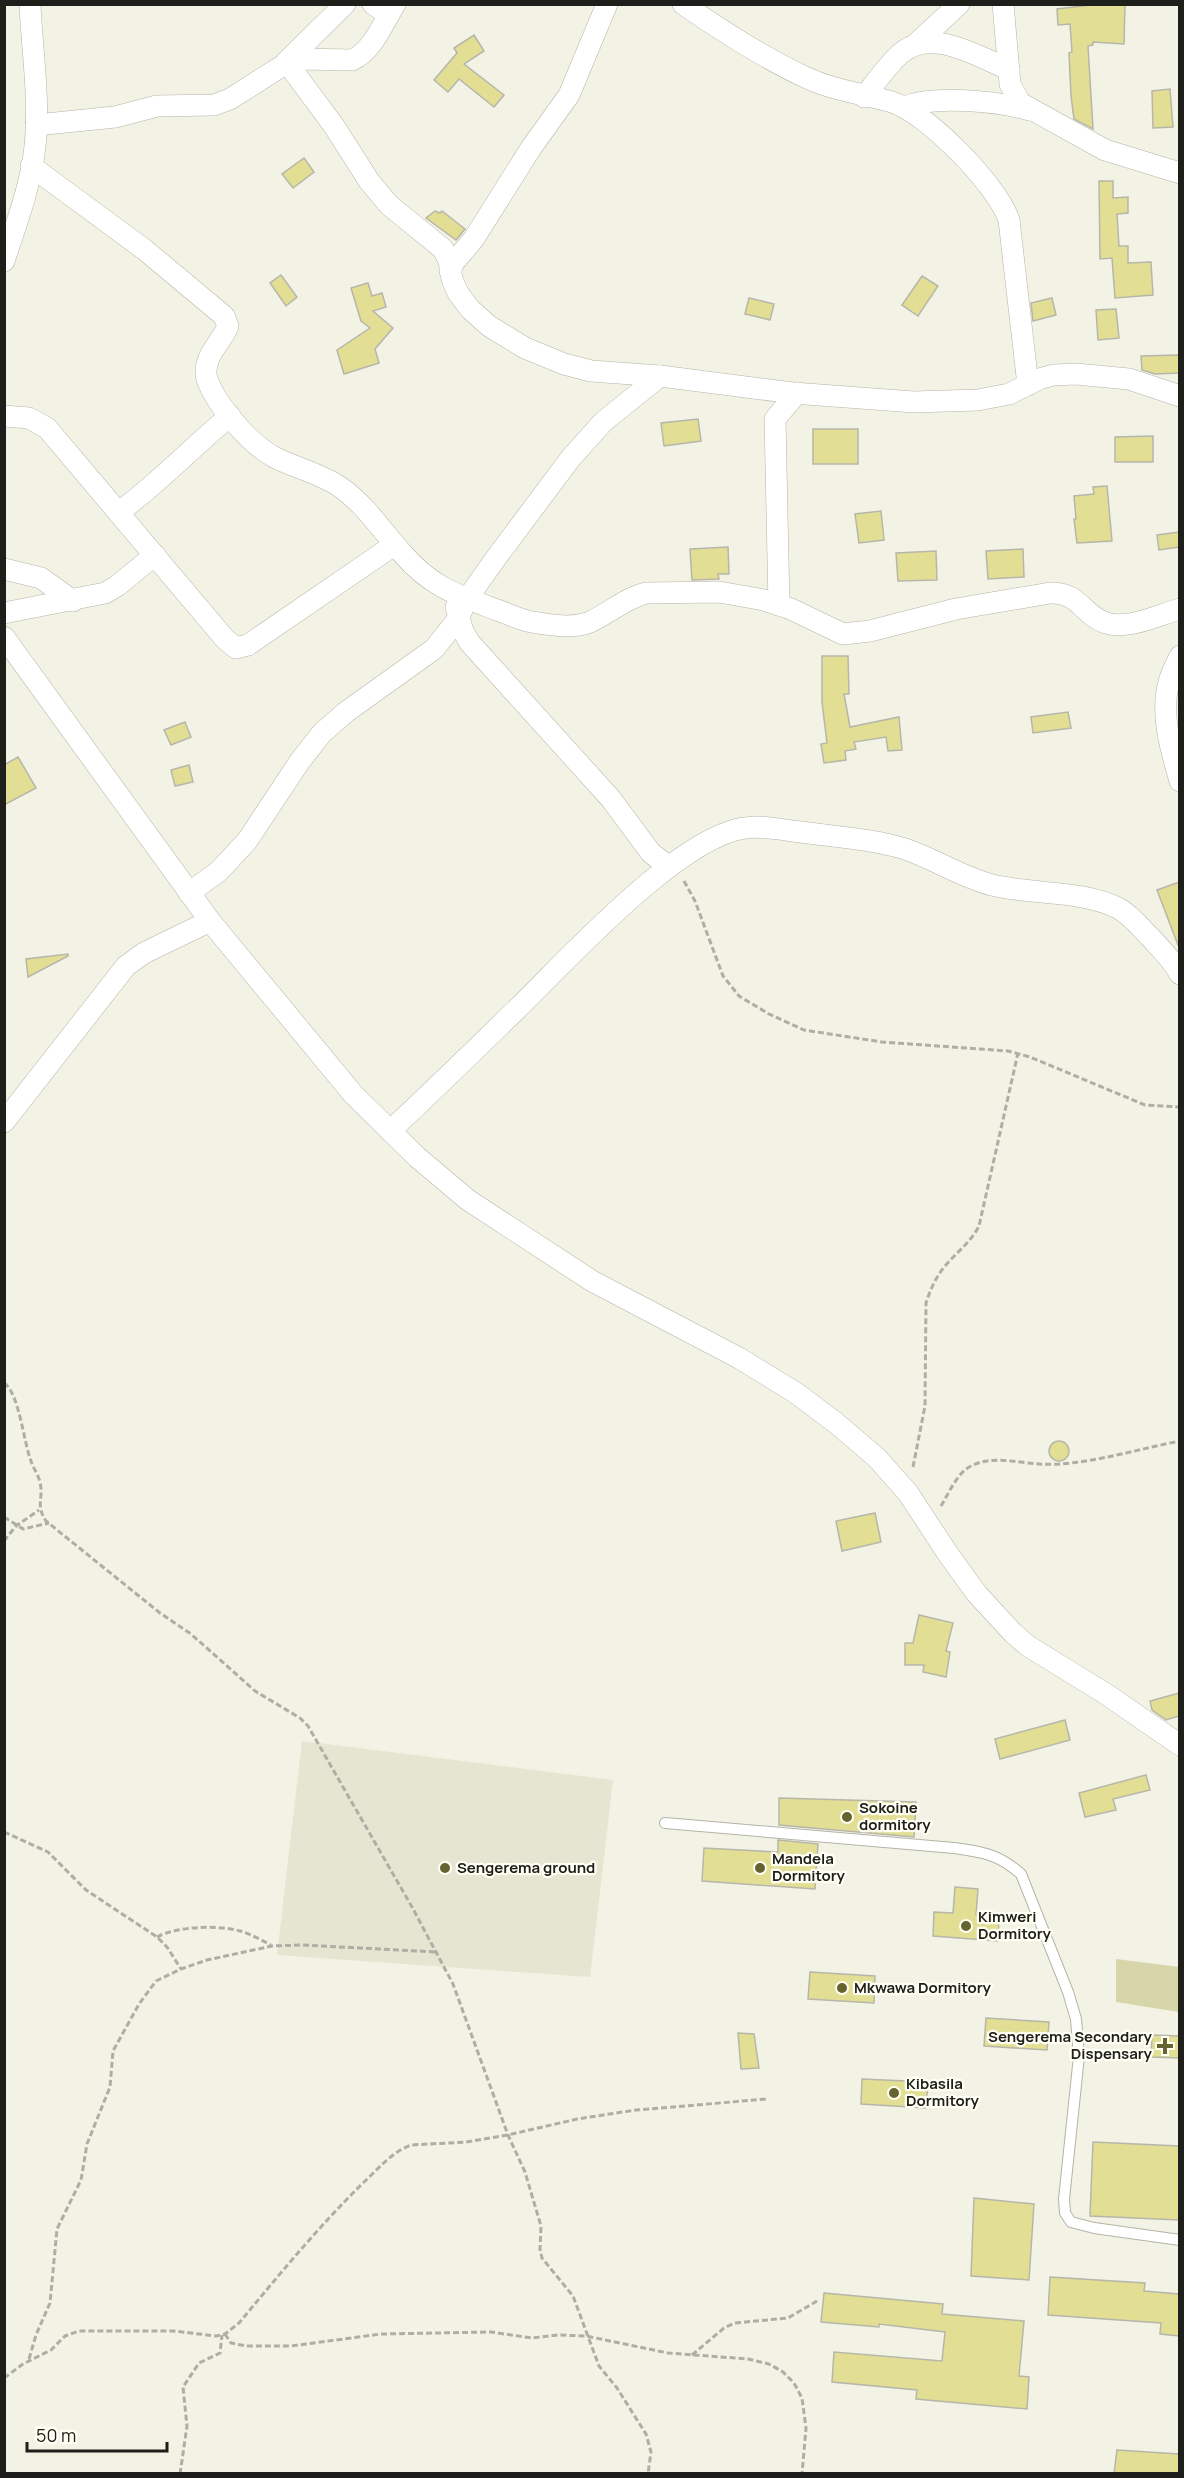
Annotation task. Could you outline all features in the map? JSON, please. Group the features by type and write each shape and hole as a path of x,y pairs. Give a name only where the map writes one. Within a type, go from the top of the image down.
{"street":[{"path":"4,261 31,166 36,125 30,4"},
{"path":"36,125 105,119 156,106 214,105 230,99 285,65 345,4"},
{"path":"450,271 569,95 607,4"},
{"path":"683,4 747,47 803,77 841,92 911,110 934,129 990,186 1005,206 1010,220 1028,385"},
{"path":"864,97 900,54 917,43 959,4"},
{"path":"1003,4 1009,69 1014,95 1020,103 1105,150 1179,172"},
{"path":"285,65 312,58 352,60 358,57 367,49 386,8"},
{"path":"917,43 929,41 950,46 1009,69"},
{"path":"285,65 334,126 369,181 389,205 443,249 449,261 458,293 470,309 489,326 525,348 564,364 591,371 660,376 797,393 914,402 978,400 1009,394 1039,379 1053,375 1103,375 1129,379 1179,396"},
{"path":"903,107 930,102 993,102 1030,110"},
{"path":"31,166 129,237 224,316 228,326 209,359 206,370 210,385 230,416 262,450 340,487 361,505 394,545 431,582 460,597 530,622 562,626 589,622 646,592 719,592 780,605 843,634 870,631 956,609 1063,592 1073,597 1104,622 1116,625 1179,609"},
{"path":"189,893 219,871 247,841 300,762 322,734 346,712 435,649 458,619 460,597 570,459 603,422 660,376"},
{"path":"780,605 775,419 797,393"},
{"path":"4,416 29,418 42,423 230,645 241,648 394,545"},
{"path":"119,512 157,482 230,416"},
{"path":"4,614 105,593 155,555"},
{"path":"4,569 40,578 73,600"},
{"path":"458,619 471,643 611,800 651,853 668,866"},
{"path":"4,637 210,921 353,1094 390,1131 468,1200 583,1275 740,1358 796,1393 877,1458 908,1493 977,1594 998,1619 1020,1639 1179,1745"},
{"path":"1179,656 1169,683 1165,705 1172,755 1179,781"},
{"path":"390,1131 668,866 709,840 745,828 766,828 906,849 985,883 1010,889 1083,898 1120,909 1133,919 1173,961 1179,974"},
{"path":"4,1122 126,966 153,948 210,921"}],"lane":[{"path":"665,1823 954,1848 989,1853 1007,1861 1021,1874 1068,1992 1076,2019 1079,2056 1064,2199 1065,2213 1071,2222 1094,2228 1179,2240"}],"path":[{"path":"668,866 688,885 723,976 739,996 769,1014 804,1030 826,1034 882,1042 1018,1053 1145,1105 1179,1107"},
{"path":"908,1493 925,1406 926,1303 931,1288 944,1267 974,1236 978,1226 1018,1053"},
{"path":"4,1383 10,1388 16,1403 31,1461 41,1483 39,1510 49,1523 191,1634 255,1691 300,1718 308,1726 437,1952 465,2013 508,2135 525,2172 541,2226 542,2258 573,2296 598,2366 617,2388 646,2434 651,2452 648,2474"},
{"path":"929,1526 961,1474 971,1466 995,1461 1062,1464 1179,1441"},
{"path":"4,1541 16,1526 39,1510"},
{"path":"4,1517 16,1526 30,1530 49,1523"},
{"path":"4,1832 48,1852 86,1890 157,1937 167,1947 181,1969"},
{"path":"157,1937 172,1930 227,1928 243,1932 272,1946"},
{"path":"29,2360 36,2335 50,2303 57,2229 81,2180 87,2144 110,2087 112,2051 148,1990 156,1981 181,1969 272,1946 303,1945 437,1952"},
{"path":"4,2378 29,2360 43,2356 65,2336 79,2331 155,2331 209,2336 223,2334 238,2324 337,2209 391,2156 411,2145 466,2142 612,2114 767,2099"},
{"path":"691,2356 724,2328 735,2323 788,2318 817,2301"},
{"path":"223,2334 231,2343 263,2347 291,2346 381,2334 491,2332 532,2338 558,2335 586,2336 668,2354 748,2359 769,2364 794,2383 802,2398 806,2413 802,2474"},
{"path":"180,2474 187,2426 183,2387 200,2363 220,2353 223,2334"}],"shaded area":[{"name":"Sengerema ground","path":"302,1741 613,1780 590,1977 277,1955"}],"green space":[{"path":"1116,1959 1179,1967 1179,2012 1116,2002"}],"building":[{"path":"1099,4 1125,5 1124,44 1093,42 1093,45 1088,46 1093,129 1074,119 1069,53 1072,52 1070,24 1058,25 1057,9"},
{"path":"474,35 484,51 464,64 504,95 494,107 459,79 448,92 434,80 457,53 454,48"},
{"path":"1170,89 1173,127 1153,128 1152,91"},
{"path":"304,158 314,172 293,188 282,174"},
{"path":"1099,181 1113,181 1113,198 1128,197 1128,213 1117,214 1119,246 1128,246 1128,263 1151,262 1153,295 1115,298 1112,258 1100,259"},
{"path":"435,211 440,213 442,211 465,229 456,240 426,218"},
{"path":"281,275 297,297 286,306 270,283"},
{"path":"922,276 938,286 918,316 902,305"},
{"path":"368,283 372,296 382,293 386,307 373,311 393,328 375,349 379,363 344,374 337,350 370,328 361,321 351,288"},
{"path":"749,298 774,304 770,320 745,314"},
{"path":"1052,298 1056,315 1033,321 1031,303"},
{"path":"1116,309 1119,338 1098,340 1096,310"},
{"path":"1179,355 1179,373 1155,374 1142,370 1141,356"},
{"path":"698,419 701,441 664,446 661,423"},
{"path":"813,429 858,429 858,464 813,464"},
{"path":"1153,436 1153,462 1115,462 1115,437"},
{"path":"1107,486 1112,541 1077,543 1074,496 1094,494 1093,487"},
{"path":"881,511 884,540 859,543 855,514"},
{"path":"1179,532 1179,547 1159,550 1157,535"},
{"path":"728,547 729,574 718,574 719,579 692,580 690,549"},
{"path":"1023,549 1024,577 988,579 986,551"},
{"path":"936,551 937,580 898,581 896,553"},
{"path":"822,656 848,656 849,694 844,694 850,727 899,717 902,750 888,751 886,737 854,742 856,749 845,751 846,760 824,763 821,744 827,743 822,702"},
{"path":"1068,712 1071,728 1033,733 1031,717"},
{"path":"185,722 191,737 171,745 164,730"},
{"path":"18,757 36,788 4,805 4,765"},
{"path":"189,765 193,782 175,786 171,770"},
{"path":"1179,882 1179,945 1178,945 1157,890"},
{"path":"68,954 68,956 28,977 26,959"},
{"path":"1059,1441 1066,1444 1069,1451 1066,1458 1059,1461 1052,1458 1049,1451 1052,1444"},
{"path":"875,1513 881,1542 842,1551 836,1521"},
{"path":"919,1615 953,1623 946,1651 950,1652 946,1677 923,1672 924,1665 905,1665 905,1643 913,1643"},
{"path":"1179,1693 1179,1716 1166,1720 1152,1710 1150,1701"},
{"path":"1065,1720 1070,1740 1000,1759 995,1739"},
{"path":"1146,1775 1150,1790 1113,1799 1116,1810 1085,1817 1079,1793"},
{"name":"Sokoine dormitory","path":"779,1798 916,1802 914,1837 779,1825"},
{"name":"Mandela Dormitory","path":"778,1840 818,1844 815,1889 702,1881 704,1848 778,1852"},
{"name":"Kimweri Dormitory","path":"955,1887 978,1889 976,1915 999,1916 998,1941 933,1936 934,1912 953,1913"},
{"name":"Mkwawa Dormitory","path":"810,1972 875,1976 874,2003 808,1999"},
{"path":"986,2018 1049,2022 1047,2050 984,2046"},
{"path":"738,2033 754,2034 759,2068 741,2069"},
{"name":"Sengerema Secondary Dispensary","path":"1152,2035 1179,2036 1179,2058 1151,2057"},
{"name":"Kibasila Dormitory","path":"862,2079 928,2082 926,2108 861,2104"},
{"path":"1093,2142 1179,2146 1179,2220 1090,2216"},
{"path":"974,2198 1034,2204 1029,2280 971,2276"},
{"path":"1050,2277 1145,2283 1144,2291 1179,2294 1179,2336 1160,2334 1161,2323 1048,2315"},
{"path":"824,2293 943,2304 942,2314 1024,2321 1019,2376 1029,2377 1027,2409 916,2399 917,2390 832,2382 834,2352 942,2361 945,2332 879,2324 879,2327 821,2322"},
{"path":"1117,2450 1179,2454 1179,2474 1114,2474"}],"place":[{"name":"Sokoine dormitory","path":"847,1817"},
{"name":"Sengerema ground","path":"445,1868"},
{"name":"Mandela Dormitory","path":"760,1868"},
{"name":"Kimweri Dormitory","path":"966,1926"},
{"name":"Mkwawa Dormitory","path":"842,1988"},
{"name":"Sengerema Secondary Dispensary","path":"1165,2046"},
{"name":"Kibasila Dormitory","path":"894,2093"}]}
